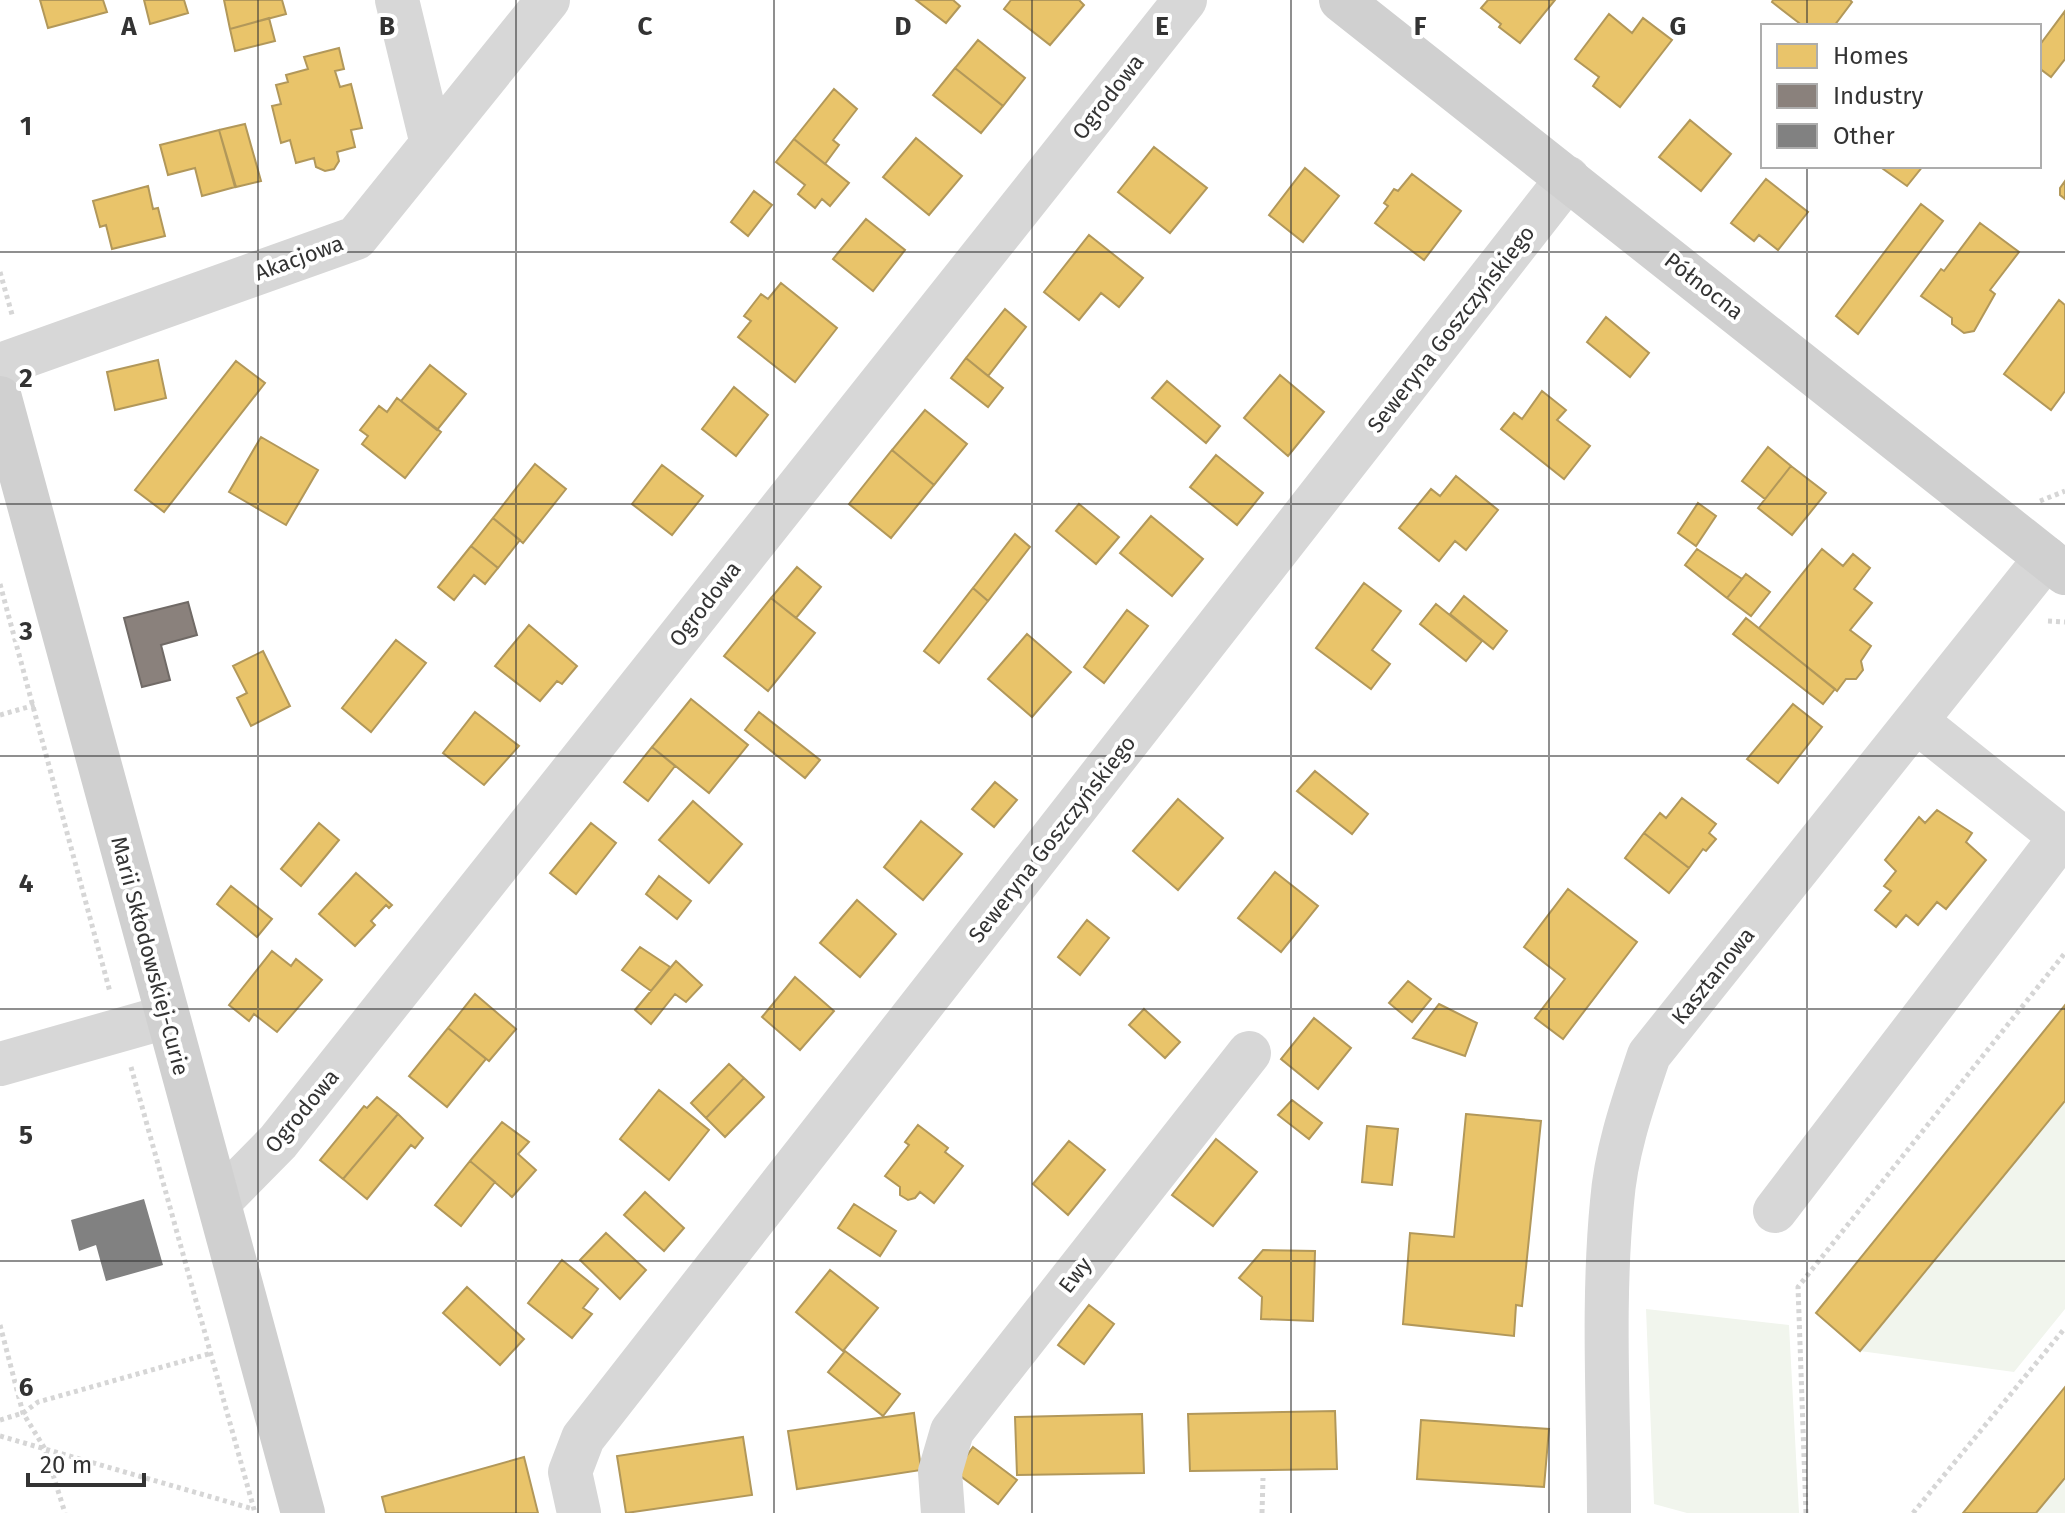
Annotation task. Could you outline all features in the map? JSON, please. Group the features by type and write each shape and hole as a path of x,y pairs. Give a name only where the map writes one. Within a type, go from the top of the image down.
{"street":[{"path":"397,0 432,144"},
{"name":"Akacjowa","path":"17,359 356,238 548,0"},
{"name":"Ogrodowa","path":"219,1202 288,1130 1185,0"},
{"name":"Północna","path":"1341,0 2059,555"},
{"name":"Seweryna Goszczyńskiego","path":"579,1513 570,1472 583,1438 1568,178"},
{"name":"Marii Skłodowskiej-Curie","path":"0,398 303,1513"},
{"name":"Kasztanowa","path":"1609,1513 1606,1344 1612,1200 1626,1124 1649,1055 1916,721 2059,555"},
{"path":"1775,1211 2063,838 1916,721"},
{"path":"0,1064 166,1017"},
{"name":"Ewy","path":"943,1513 940,1472 952,1431 1249,1053"}],"path":[{"path":"0,272 13,318 24,317 17,359"},
{"path":"0,715 35,705"},
{"path":"1806,1513 1798,1287 2065,953"},
{"path":"0,1325 23,1413 45,1449 65,1513"},
{"path":"1913,1513 2065,1328"},
{"path":"0,1420 23,1413 38,1402 212,1353"},
{"path":"0,1436 254,1509"},
{"path":"1262,1513 1263,1478"}],"shaded area":[{"path":"2065,1101 2065,1309 2014,1372 1860,1351"},
{"path":"1646,1309 1789,1325 1799,1513 1687,1513 1654,1504"},
{"path":"2065,1478 2065,1513 2036,1513"}],"building: Homes":[{"path":"40,0 103,0 107,12 48,28"},
{"path":"144,0 184,0 188,13 150,24"},
{"path":"224,0 282,0 286,14 230,29"},
{"path":"916,0 953,0 960,6 946,23"},
{"path":"1011,0 1079,0 1084,5 1050,45 1004,9"},
{"path":"1488,0 1555,0 1520,43 1481,8"},
{"path":"1772,2 1852,2 1836,24 1800,24"},
{"path":"2065,11 2065,59 2051,77 2041,70 2041,43"},
{"path":"1609,14 1632,33 1643,18 1672,40 1620,107 1593,86 1599,77 1575,59"},
{"path":"269,18 275,41 235,51 230,29"},
{"path":"978,40 1025,78 1003,106 955,68"},
{"path":"339,48 344,69 335,71 340,87 351,84 362,128 351,130 355,147 337,152 339,161 334,169 325,171 316,167 314,158 296,163 290,140 281,143 272,106 281,104 276,85 288,82 286,75 308,69 304,57"},
{"path":"955,68 1003,106 981,133 933,95"},
{"path":"834,89 857,109 833,140 839,145 825,164 794,139"},
{"path":"1690,120 1731,154 1701,191 1659,157"},
{"path":"245,124 261,181 236,187 219,130"},
{"path":"219,130 235,187 202,196 195,168 168,175 160,145"},
{"path":"916,138 962,176 929,215 883,177"},
{"path":"794,139 849,183 830,206 822,199 815,208 798,194 805,185 776,162"},
{"path":"1154,147 1207,188 1170,233 1118,192"},
{"path":"1305,168 1339,196 1303,242 1269,215"},
{"path":"1882,168 1921,168 1907,186"},
{"path":"1412,174 1461,211 1424,260 1375,223 1388,206 1384,203 1394,189 1398,191"},
{"path":"1766,179 1808,212 1778,250 1759,235 1754,241 1731,223"},
{"path":"2065,181 2065,199 2060,195 2060,188"},
{"path":"148,186 153,209 158,208 165,236 112,249 106,225 100,227 93,201"},
{"path":"754,191 772,205 748,236 731,222"},
{"path":"1921,204 1943,221 1858,334 1836,316"},
{"path":"866,219 905,250 873,291 833,259"},
{"path":"1980,223 2019,252 1990,290 1995,294 1974,331 1964,333 1952,324 1952,318 1921,296"},
{"path":"1089,235 1143,278 1119,307 1101,293 1079,320 1044,292"},
{"path":"781,283 837,328 795,382 738,337 751,321 744,316 761,294 768,299"},
{"path":"2059,300 2065,305 2065,391 2051,410 2004,374"},
{"path":"1005,309 1026,327 988,376 966,358"},
{"path":"1606,317 1649,353 1630,377 1587,342"},
{"path":"966,358 1003,388 988,407 951,378"},
{"path":"158,360 166,398 115,410 107,372"},
{"path":"236,361 265,383 164,512 135,490"},
{"path":"430,365 466,394 437,430 401,401"},
{"path":"1280,375 1324,412 1288,456 1244,418"},
{"path":"1167,381 1220,426 1206,443 1152,398"},
{"path":"734,387 768,415 736,456 702,429"},
{"path":"1542,391 1566,410 1557,420 1590,446 1564,479 1501,429 1514,413 1522,419"},
{"path":"397,398 441,432 405,478 362,444 368,436 360,430 379,406 387,412"},
{"path":"925,410 967,444 934,485 892,450"},
{"path":"261,437 318,470 286,525 229,492"},
{"path":"1768,447 1791,466 1765,499 1742,481"},
{"path":"892,450 934,485 891,538 849,504"},
{"path":"1216,455 1263,493 1237,525 1190,487"},
{"path":"535,464 566,489 523,543 493,518"},
{"path":"662,465 703,496 672,535 632,504"},
{"path":"1791,466 1826,493 1792,535 1758,508"},
{"path":"1456,476 1498,510 1466,550 1455,541 1439,561 1399,528 1431,489 1440,496"},
{"path":"1698,503 1716,516 1696,546 1678,533"},
{"path":"1079,504 1119,537 1096,564 1056,531"},
{"path":"1151,516 1203,559 1172,596 1120,553"},
{"path":"493,518 520,540 498,568 471,546"},
{"path":"1015,534 1030,547 988,601 973,588"},
{"path":"471,546 498,568 485,584 474,575 454,600 438,587"},
{"path":"1697,549 1742,579 1727,598 1685,565"},
{"path":"1822,549 1843,566 1853,554 1870,568 1854,589 1872,603 1850,630 1871,646 1861,661 1863,670 1856,679 1846,679 1837,691 1759,628"},
{"path":"797,567 821,587 796,618 771,598"},
{"path":"1746,574 1770,592 1751,616 1727,598"},
{"path":"1364,583 1401,611 1372,650 1390,664 1371,689 1316,648"},
{"path":"973,588 988,601 939,663 924,651"},
{"path":"1464,596 1507,631 1493,649 1450,614"},
{"path":"771,598 815,633 768,691 724,656"},
{"path":"1436,604 1482,641 1466,661 1420,624"},
{"path":"1127,610 1148,626 1104,683 1084,667"},
{"path":"1746,618 1835,689 1823,704 1733,634"},
{"path":"529,625 577,666 562,684 557,681 540,701 495,666"},
{"path":"1027,634 1071,672 1032,717 988,679"},
{"path":"396,640 426,663 371,732 342,708"},
{"path":"263,651 290,706 251,726 237,698 247,693 233,666"},
{"path":"691,699 748,745 709,793 652,747"},
{"path":"1793,704 1822,727 1778,783 1747,759"},
{"path":"475,712 519,746 484,785 443,753"},
{"path":"759,712 820,760 805,778 745,730"},
{"path":"652,747 675,766 648,801 624,782"},
{"path":"1315,771 1368,814 1352,834 1297,791"},
{"path":"995,782 1017,800 994,827 972,809"},
{"path":"1682,798 1716,824 1709,833 1716,839 1706,851 1703,849 1689,868 1644,833 1660,813 1666,818"},
{"path":"1178,799 1223,838 1178,890 1133,851"},
{"path":"693,801 742,844 709,883 659,840"},
{"path":"1937,810 1972,833 1966,842 1986,860 1946,909 1937,902 1918,925 1906,915 1896,927 1875,910 1891,891 1884,886 1896,871 1885,860 1919,817 1925,823"},
{"path":"921,821 962,854 923,900 884,867"},
{"path":"319,823 339,840 301,886 281,869"},
{"path":"591,823 616,843 576,894 550,873"},
{"path":"1644,833 1689,868 1669,893 1625,858"},
{"path":"1275,872 1318,906 1281,952 1238,918"},
{"path":"356,873 392,905 389,908 386,905 371,921 375,925 355,946 319,914"},
{"path":"659,876 691,901 677,919 646,894"},
{"path":"231,886 272,919 257,937 217,904"},
{"path":"1568,889 1637,942 1563,1039 1535,1018 1565,979 1524,947"},
{"path":"857,900 896,934 860,977 820,943"},
{"path":"1087,920 1109,938 1080,975 1058,957"},
{"path":"640,947 670,967 651,991 622,970"},
{"path":"272,951 291,966 296,959 322,980 277,1032 254,1014 249,1021 229,1005"},
{"path":"676,961 702,985 686,1002 675,994 651,1024 635,1010"},
{"path":"795,977 834,1011 800,1050 762,1017"},
{"path":"1408,981 1431,999 1412,1022 1389,1003"},
{"path":"475,994 516,1029 489,1061 448,1028"},
{"path":"1439,1004 1477,1023 1465,1056 1413,1038"},
{"path":"2065,1005 2065,1101 1860,1351 1816,1313"},
{"path":"1144,1009 1180,1042 1165,1058 1129,1025"},
{"path":"1314,1018 1351,1048 1318,1089 1281,1059"},
{"path":"448,1028 486,1059 447,1107 409,1076"},
{"path":"729,1064 744,1078 706,1118 691,1103"},
{"path":"744,1078 764,1097 725,1137 706,1118"},
{"path":"659,1090 709,1130 669,1180 620,1139"},
{"path":"377,1097 398,1114 343,1179 320,1160 364,1106 367,1108"},
{"path":"1292,1100 1322,1123 1309,1139 1278,1115"},
{"path":"398,1114 423,1138 415,1148 411,1145 367,1199 343,1179"},
{"path":"1466,1114 1541,1121 1522,1306 1516,1305 1514,1336 1403,1324 1410,1233 1454,1237"},
{"path":"502,1122 529,1142 518,1154 536,1170 512,1197 470,1161"},
{"path":"918,1125 948,1148 945,1152 963,1166 934,1203 920,1192 908,1200 900,1195 900,1187 885,1176 909,1145 905,1142"},
{"path":"1367,1126 1398,1129 1392,1185 1362,1182"},
{"path":"1216,1139 1257,1172 1213,1226 1172,1195"},
{"path":"1069,1141 1105,1170 1068,1215 1033,1184"},
{"path":"470,1161 495,1182 461,1226 435,1205"},
{"path":"645,1192 684,1228 664,1251 624,1215"},
{"path":"854,1204 896,1231 880,1256 838,1228"},
{"path":"606,1233 646,1270 620,1299 580,1260"},
{"path":"1263,1250 1315,1251 1313,1321 1261,1319 1262,1297 1239,1278"},
{"path":"562,1260 598,1289 583,1308 592,1314 572,1338 528,1303"},
{"path":"830,1270 878,1308 843,1351 796,1312"},
{"path":"467,1287 524,1339 500,1365 443,1313"},
{"path":"1089,1305 1114,1324 1084,1364 1058,1345"},
{"path":"845,1351 900,1394 883,1416 828,1372"},
{"path":"2065,1387 2065,1478 2036,1513 1963,1513"},
{"path":"1335,1411 1337,1469 1190,1471 1188,1414"},
{"path":"914,1413 921,1470 797,1489 788,1431"},
{"path":"1142,1414 1144,1473 1017,1475 1015,1417"},
{"path":"1421,1420 1549,1429 1544,1487 1417,1479"},
{"path":"743,1437 752,1495 626,1513 617,1456"},
{"path":"973,1447 1017,1480 998,1504 955,1472"},
{"path":"524,1457 538,1513 386,1513 382,1497"}],"building: Industry":[{"path":"188,602 197,635 161,645 170,680 142,687 124,618"}],"building: Other":[{"path":"144,1199 163,1265 106,1281 96,1245 79,1251 71,1220"}]}
